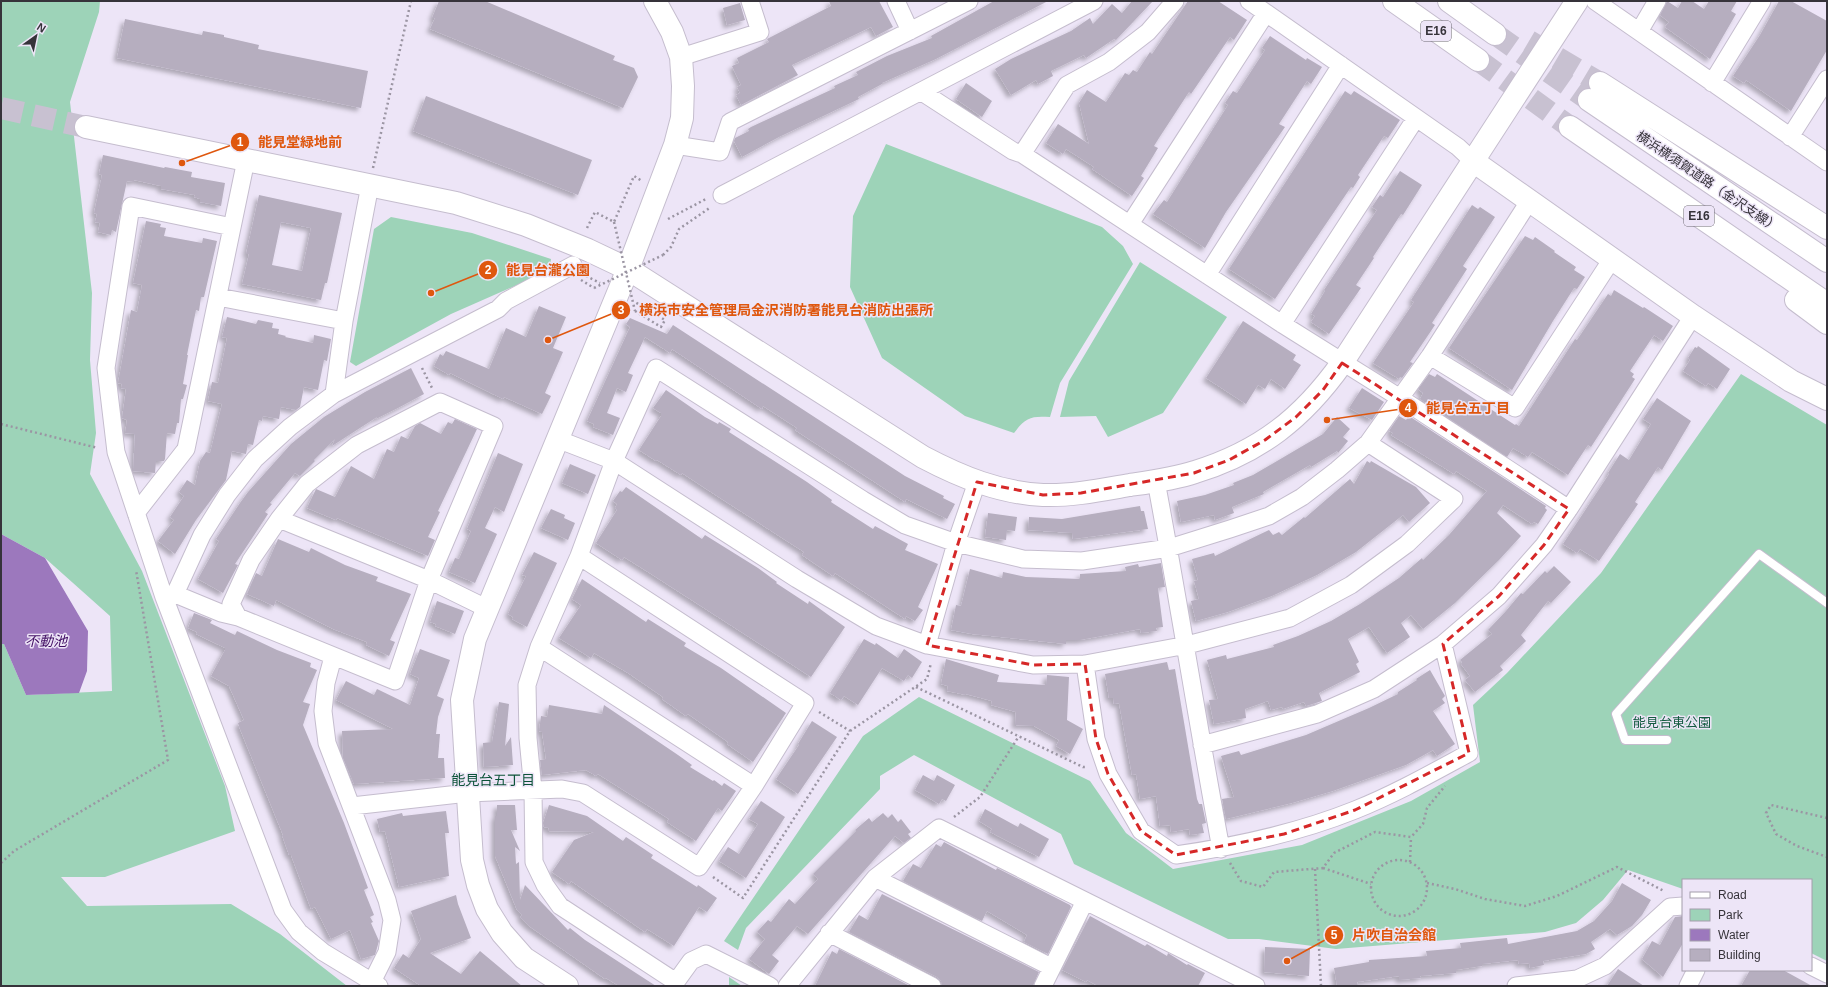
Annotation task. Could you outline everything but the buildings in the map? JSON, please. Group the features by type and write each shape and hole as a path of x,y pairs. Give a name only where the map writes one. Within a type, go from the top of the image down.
{"main road":[{"path":"567,986 524,958 502,933 487,909 478,885 472,860 462,700 474,639 627,271 675,145 682,118 683,86 681,57 672,32 655,1"},
{"name":"E16","path":"1394,1 1478,60"},
{"name":"E16","path":"1449,1 1499,30 1464,1"},
{"path":"86,127 246,160 371,176 526,225 588,250 627,271 923,457 950,472 977,482 1009,491 1043,495 1081,493 1156,481 1194,473 1229,460 1265,440 1296,417 1323,390 1342,363 1577,1"},
{"name":"横浜横須賀道路（金沢支線）","path":"1827,228 1594,92 1827,262"},
{"name":"E16","path":"1570,127 1827,304"},
{"path":"1591,142 1827,323"},
{"path":"1472,161 1530,200 1694,316 1791,381 1827,399"}],"street":[{"path":"681,57 760,32 750,1"},
{"path":"896,1 910,31"},
{"path":"675,145 720,152 730,122 969,1"},
{"path":"722,195 1094,1"},
{"path":"1022,154 1067,85 1109,62 1148,32 1175,1"},
{"path":"1249,1 1458,147 1472,161"},
{"path":"1595,1 1640,30 1712,83 1827,162"},
{"path":"1640,30 1657,1"},
{"path":"1712,83 1762,1"},
{"path":"1130,224 1266,13"},
{"path":"1207,275 1341,65"},
{"path":"1790,138 1827,79"},
{"path":"922,92 1013,151 1022,154 1569,509"},
{"path":"1282,324 1416,118"},
{"path":"136,512 186,449 246,160"},
{"path":"334,394 344,322 371,176"},
{"path":"770,986 706,954 691,961 675,984 560,906 545,885 534,862 527,685 539,647 578,556 614,461 656,368 869,504 905,525 956,543 1023,559 1082,561 1169,548 1269,516 1302,497 1337,470 1368,443 1430,356 1530,200"},
{"path":"232,227 131,206 106,368 116,452 136,512 169,595 284,910 299,932 323,952 374,985 387,952 392,920 387,900 327,743 323,711 326,683 333,657"},
{"path":"1430,356 1515,408 1612,259"},
{"path":"169,595 202,536 232,489 256,459 285,432 334,394 498,309 506,301 573,265"},
{"path":"218,297 344,322"},
{"path":"1202,745 1317,714 1374,689 1443,644 1499,596 1544,545 1694,316"},
{"path":"169,595 221,613 238,617 395,681 429,580 494,426 440,402 356,445 307,484 251,560 231,604 238,617"},
{"path":"558,439 614,461 797,579 876,626 930,646 1033,665 1085,664 1187,645 1290,618 1350,586 1407,544 1454,498 1368,443"},
{"path":"1156,481 1187,645 1202,745 1221,849"},
{"path":"930,646 956,543 977,482"},
{"path":"280,519 429,580 486,608"},
{"path":"352,806 468,793 562,789 583,794 699,867 754,786 805,703 578,556"},
{"path":"1085,664 1096,739 1108,774 1140,831 1176,855 1221,849 1284,834 1355,810 1408,786 1469,753 1443,644"},
{"path":"539,647 754,786"},
{"path":"786,986 875,878 939,828 1256,986"},
{"path":"875,878 1048,980 1085,901"},
{"path":"1516,986 1577,979 1605,966 1677,906"},
{"path":"829,934 932,986"},
{"path":"1812,966 1827,974"},
{"path":"1688,986 1696,971"}],"lane":[{"path":"1667,740 1625,740 1616,714 1759,554 1827,603"}],"path":[{"path":"371,176 411,1"},
{"path":"635,302 665,320 661,327 635,311 627,271 614,222 634,176 646,184"},
{"path":"662,222 712,195 722,195"},
{"path":"594,288 627,271 663,256 671,247 679,229 717,203 722,195"},
{"path":"586,230 595,212 614,222"},
{"path":"414,353 440,402"},
{"path":"1,424 116,452"},
{"path":"1,863 14,851 168,760 135,568"},
{"path":"699,867 743,898 850,731 927,679 930,646"},
{"path":"916,687 1084,767 1105,764"},
{"path":"805,703 850,731"},
{"path":"939,828 980,797 1019,736"},
{"path":"1410,862 1411,837 1423,824 1427,808 1447,783 1448,765"},
{"path":"1827,818 1771,806 1766,813 1776,834 1797,846 1827,857"},
{"path":"1324,868 1334,853 1374,832 1411,837"},
{"path":"1221,849 1241,881 1263,887 1274,872 1315,868 1324,868 1371,884"},
{"path":"1393,860 1410,862 1422,870 1428,883 1424,902 1409,915 1390,915 1375,903 1371,884 1378,868 1393,860"},
{"path":"1428,883 1455,889 1485,899 1525,906 1557,896 1617,867 1668,893 1677,906"},
{"path":"1315,868 1321,986"}],"highlighted area":[{"path":"1342,363 1569,509 1544,545 1499,596 1443,644 1469,753 1355,810 1284,834 1176,855 1141,831 1108,774 1096,739 1085,664 1033,665 927,645 977,482 1043,495 1081,493 1194,473 1229,460 1265,440 1296,417 1323,390"}],"green space":[{"path":"1,1 100,1 99,12 70,102 92,293 90,360 96,433 90,474 142,571 225,786 235,831 105,877 61,877 87,906 231,904 280,934 347,986 1,986 1,644 4,644 26,695 112,691 110,616 45,558 1,534"},
{"path":"886,144 1102,227 1123,246 1133,264 1060,383 1050,417 1033,417 1022,424 1014,433 965,416 882,358 850,287 853,216"},
{"path":"391,217 472,233 551,259 549,271 451,314 356,366 350,362 374,229"},
{"path":"1140,262 1227,317 1163,413 1108,437 1096,416 1060,417 1069,381"},
{"name":"能見台東公園","path":"1741,374 1827,425 1827,961 1812,954 1812,879 1682,879 1682,889 1628,870 1603,900 1576,923 1545,932 1336,949 1259,939 1228,939 1074,864 1061,834 914,755 880,776 880,789 746,928 738,950 724,941 863,736 919,697 1090,781 1126,833 1173,869 1302,845 1411,801 1480,762 1473,705 1507,673 1601,573"},
{"path":"729,977 742,986 729,986"}],"water":[{"name":"不動池","path":"1,534 45,558 88,631 87,671 79,693 26,695 4,644 1,644"}],"tunnel":[{"path":"1495,34 1589,100"},
{"path":"1529,41 1600,83"},
{"path":"1478,60 1570,127"},
{"path":"1,108 86,127"}],"place":[{"name":"能見堂緑地前","path":"182,163"},
{"name":"能見台瀧公園","path":"431,293"},
{"name":"横浜市安全管理局金沢消防署能見台消防出張所","path":"548,340"},
{"name":"能見台五丁目","path":"1327,420"},
{"name":"片吹自治会館","path":"1287,961"}],"district":[{"name":"能見台五丁目","path":"493,780"}]}
